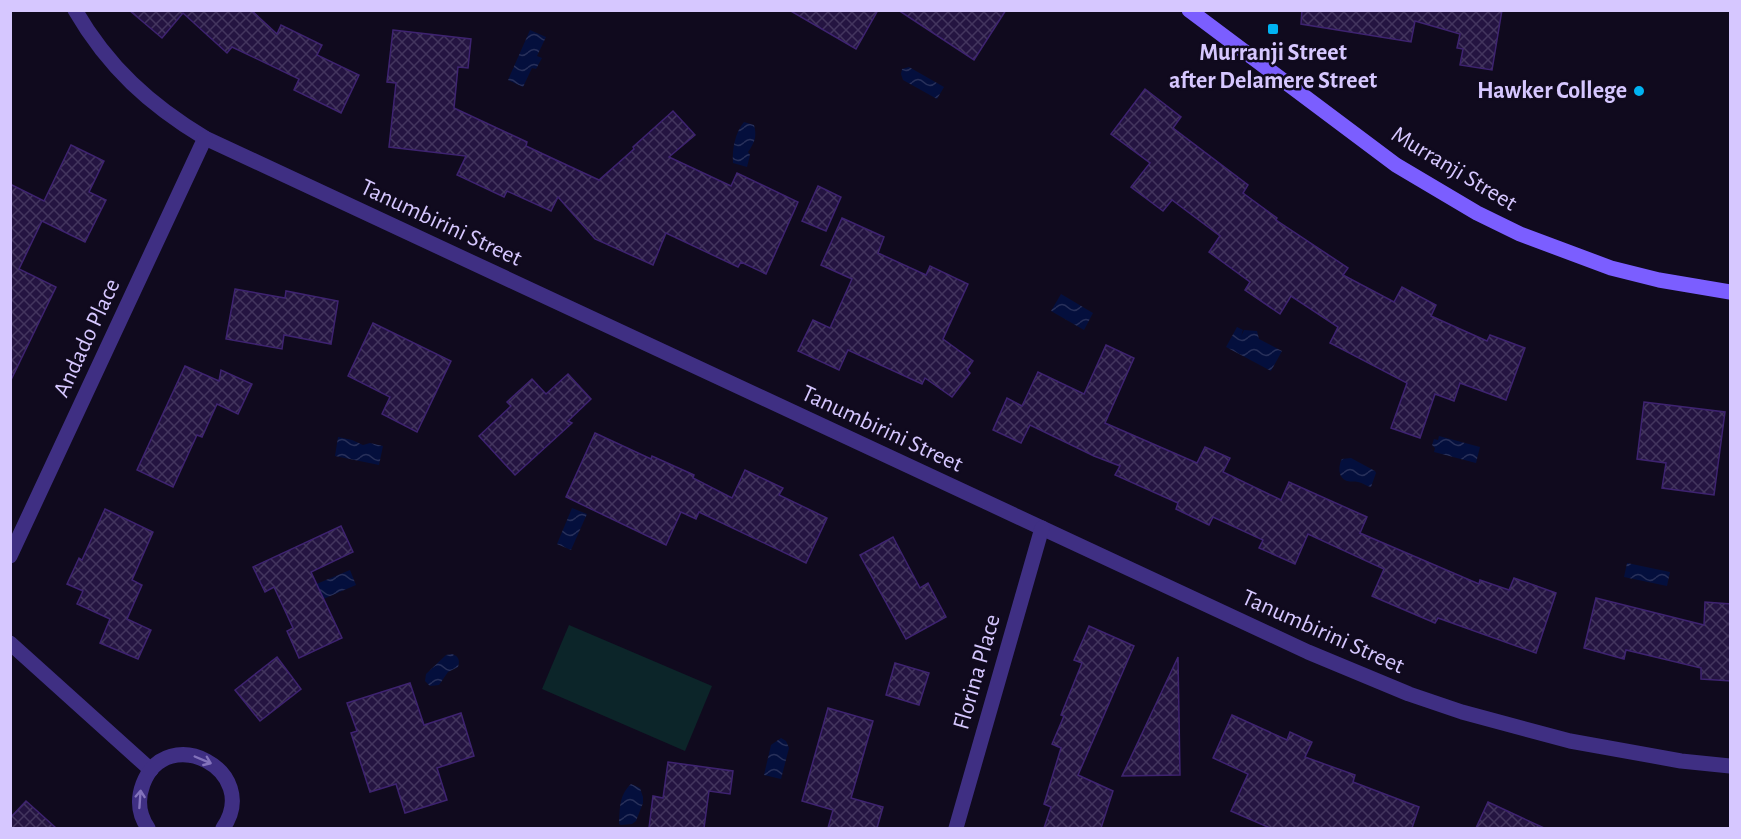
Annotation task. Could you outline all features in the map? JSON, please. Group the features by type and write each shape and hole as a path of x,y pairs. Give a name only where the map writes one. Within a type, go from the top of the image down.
{"street":[{"name":"Tanumbirini Street","path":"75,10 88,33 128,81 177,121 205,138 1308,652 1419,698 1462,712 1570,741 1682,761 1731,766"},
{"name":"Murranji Street","path":"1189,10 1396,165 1477,213 1520,234 1611,268 1659,280 1731,292"},
{"name":"Andado Place","path":"10,556 205,138"},
{"name":"Florina Place","path":"956,828 1042,528"},
{"path":"10,643 151,770"},
{"path":"148,828 142,819 139,798 145,778 165,759 182,755 199,757 214,765 226,779 232,804 223,828"}],"green space":[{"path":"569,625 712,686 685,751 542,689"}],"water":[{"path":"530,30 546,37 537,56 542,58 536,69 532,68 523,87 508,80"},
{"path":"909,67 944,87 937,99 903,80 902,69"},
{"path":"744,122 754,125 755,132 754,142 748,152 750,155 747,167 733,163 735,141"},
{"path":"1061,294 1093,313 1084,330 1051,311"},
{"path":"1237,327 1243,330 1241,336 1244,330 1257,331 1259,339 1282,351 1271,371 1226,347"},
{"path":"1439,436 1480,447 1476,463 1434,452 1435,448 1432,445 1434,439 1438,440"},
{"path":"338,437 363,445 370,443 383,446 379,465 335,456"},
{"path":"1351,458 1375,471 1371,487 1347,481 1340,475 1339,468 1342,459"},
{"path":"572,508 587,514 571,550 557,544"},
{"path":"1627,563 1670,572 1667,586 1624,577"},
{"path":"350,570 356,585 321,600 314,585"},
{"path":"452,654 458,659 458,667 448,672 439,685 430,686 425,681 426,674 446,655"},
{"path":"781,738 786,741 789,748 781,779 764,775 771,745"},
{"path":"631,784 640,788 643,803 636,821 632,824 621,825 619,824 621,802"}],"building":[{"path":"129,10 251,10 277,34 281,25 322,45 317,55 359,75 341,113 294,90 299,79 232,47 227,53 183,13 162,38"},
{"path":"789,10 878,10 856,49"},
{"path":"898,10 1006,10 974,60"},
{"path":"1302,10 1502,10 1492,70 1460,65 1463,49 1457,48 1460,34 1415,21 1411,42 1301,24"},
{"path":"393,30 471,39 468,68 458,67 454,108 527,142 526,146 599,180 673,111 695,135 669,157 731,186 737,173 798,202 766,274 741,262 738,267 666,233 653,265 595,239 558,197 551,211 507,191 504,197 457,175 466,156 389,147 396,83 387,82"},
{"path":"1145,89 1181,117 1173,128 1248,185 1243,193 1277,218 1276,220 1348,268 1343,275 1394,302 1402,287 1436,305 1431,316 1487,341 1490,335 1525,348 1506,400 1460,383 1454,401 1435,394 1420,438 1391,428 1407,383 1330,343 1338,327 1291,296 1280,314 1245,290 1250,282 1209,252 1220,236 1172,200 1163,211 1131,187 1150,163 1111,134"},
{"path":"71,145 104,161 89,192 106,200 85,242 42,221 19,269 56,287 10,382 10,184 44,201"},
{"path":"818,186 841,197 826,231 802,221"},
{"path":"842,218 884,237 878,253 926,275 930,266 968,284 943,339 973,361 967,370 970,373 952,397 925,378 922,384 848,350 839,370 798,351 813,320 830,328 852,279 821,265"},
{"path":"235,289 285,298 286,291 338,301 331,344 284,335 282,349 226,339"},
{"path":"373,323 451,361 417,432 382,414 390,397 348,376"},
{"path":"1106,345 1134,358 1105,423 1197,463 1205,447 1230,458 1223,472 1281,500 1289,482 1367,517 1360,533 1479,584 1480,580 1509,590 1514,578 1556,593 1536,653 1438,618 1435,623 1372,596 1384,569 1308,534 1295,564 1259,548 1263,540 1213,517 1209,525 1176,509 1178,503 1115,475 1120,466 1030,425 1021,443 993,430 1007,398 1022,406 1038,372 1084,394"},
{"path":"185,366 219,381 221,370 252,384 238,414 217,404 202,437 197,435 173,487 137,470"},
{"path":"568,374 591,399 568,421 572,423 515,475 479,436 511,406 507,402 532,379 546,394"},
{"path":"1644,402 1725,412 1714,495 1662,488 1666,463 1637,459"},
{"path":"595,433 651,459 652,456 694,475 693,478 732,498 745,470 783,488 779,495 827,518 806,563 699,512 696,519 681,512 666,545 566,497"},
{"path":"105,509 153,532 132,580 142,585 127,619 151,630 138,659 100,643 110,619 77,604 83,591 67,584 79,558 82,560"},
{"path":"341,526 353,552 311,572 342,638 299,658 287,631 293,628 274,587 265,592 253,567"},
{"path":"893,537 920,588 928,583 946,617 906,639 860,555"},
{"path":"1596,598 1704,625 1705,602 1731,604 1731,681 1701,679 1701,668 1626,650 1624,659 1584,648"},
{"path":"1089,626 1134,646 1078,775 1113,791 1101,828 1044,828 1051,807 1044,804 1061,748 1052,744 1082,663 1074,660"},
{"path":"277,657 301,689 260,721 235,690"},
{"path":"1178,657 1180,775 1122,776"},
{"path":"895,663 929,673 919,705 886,695"},
{"path":"410,683 424,725 461,713 474,756 437,768 447,800 405,813 396,784 370,792 351,733 357,731 347,703"},
{"path":"828,708 873,721 851,798 883,807 877,828 828,828 833,810 802,801"},
{"path":"1232,715 1287,740 1290,732 1312,742 1305,757 1355,775 1353,782 1419,807 1412,828 1270,828 1231,811 1248,774 1213,758"},
{"path":"668,762 733,771 730,794 709,791 704,828 649,828 653,796 663,798"},
{"path":"26,801 56,828 10,828 10,818"},
{"path":"1488,802 1544,828 1476,828"}],"place":[{"name":"Murranji Street after Delamere Street","path":"1273,29"},
{"name":"Hawker College","path":"1639,91"}]}
